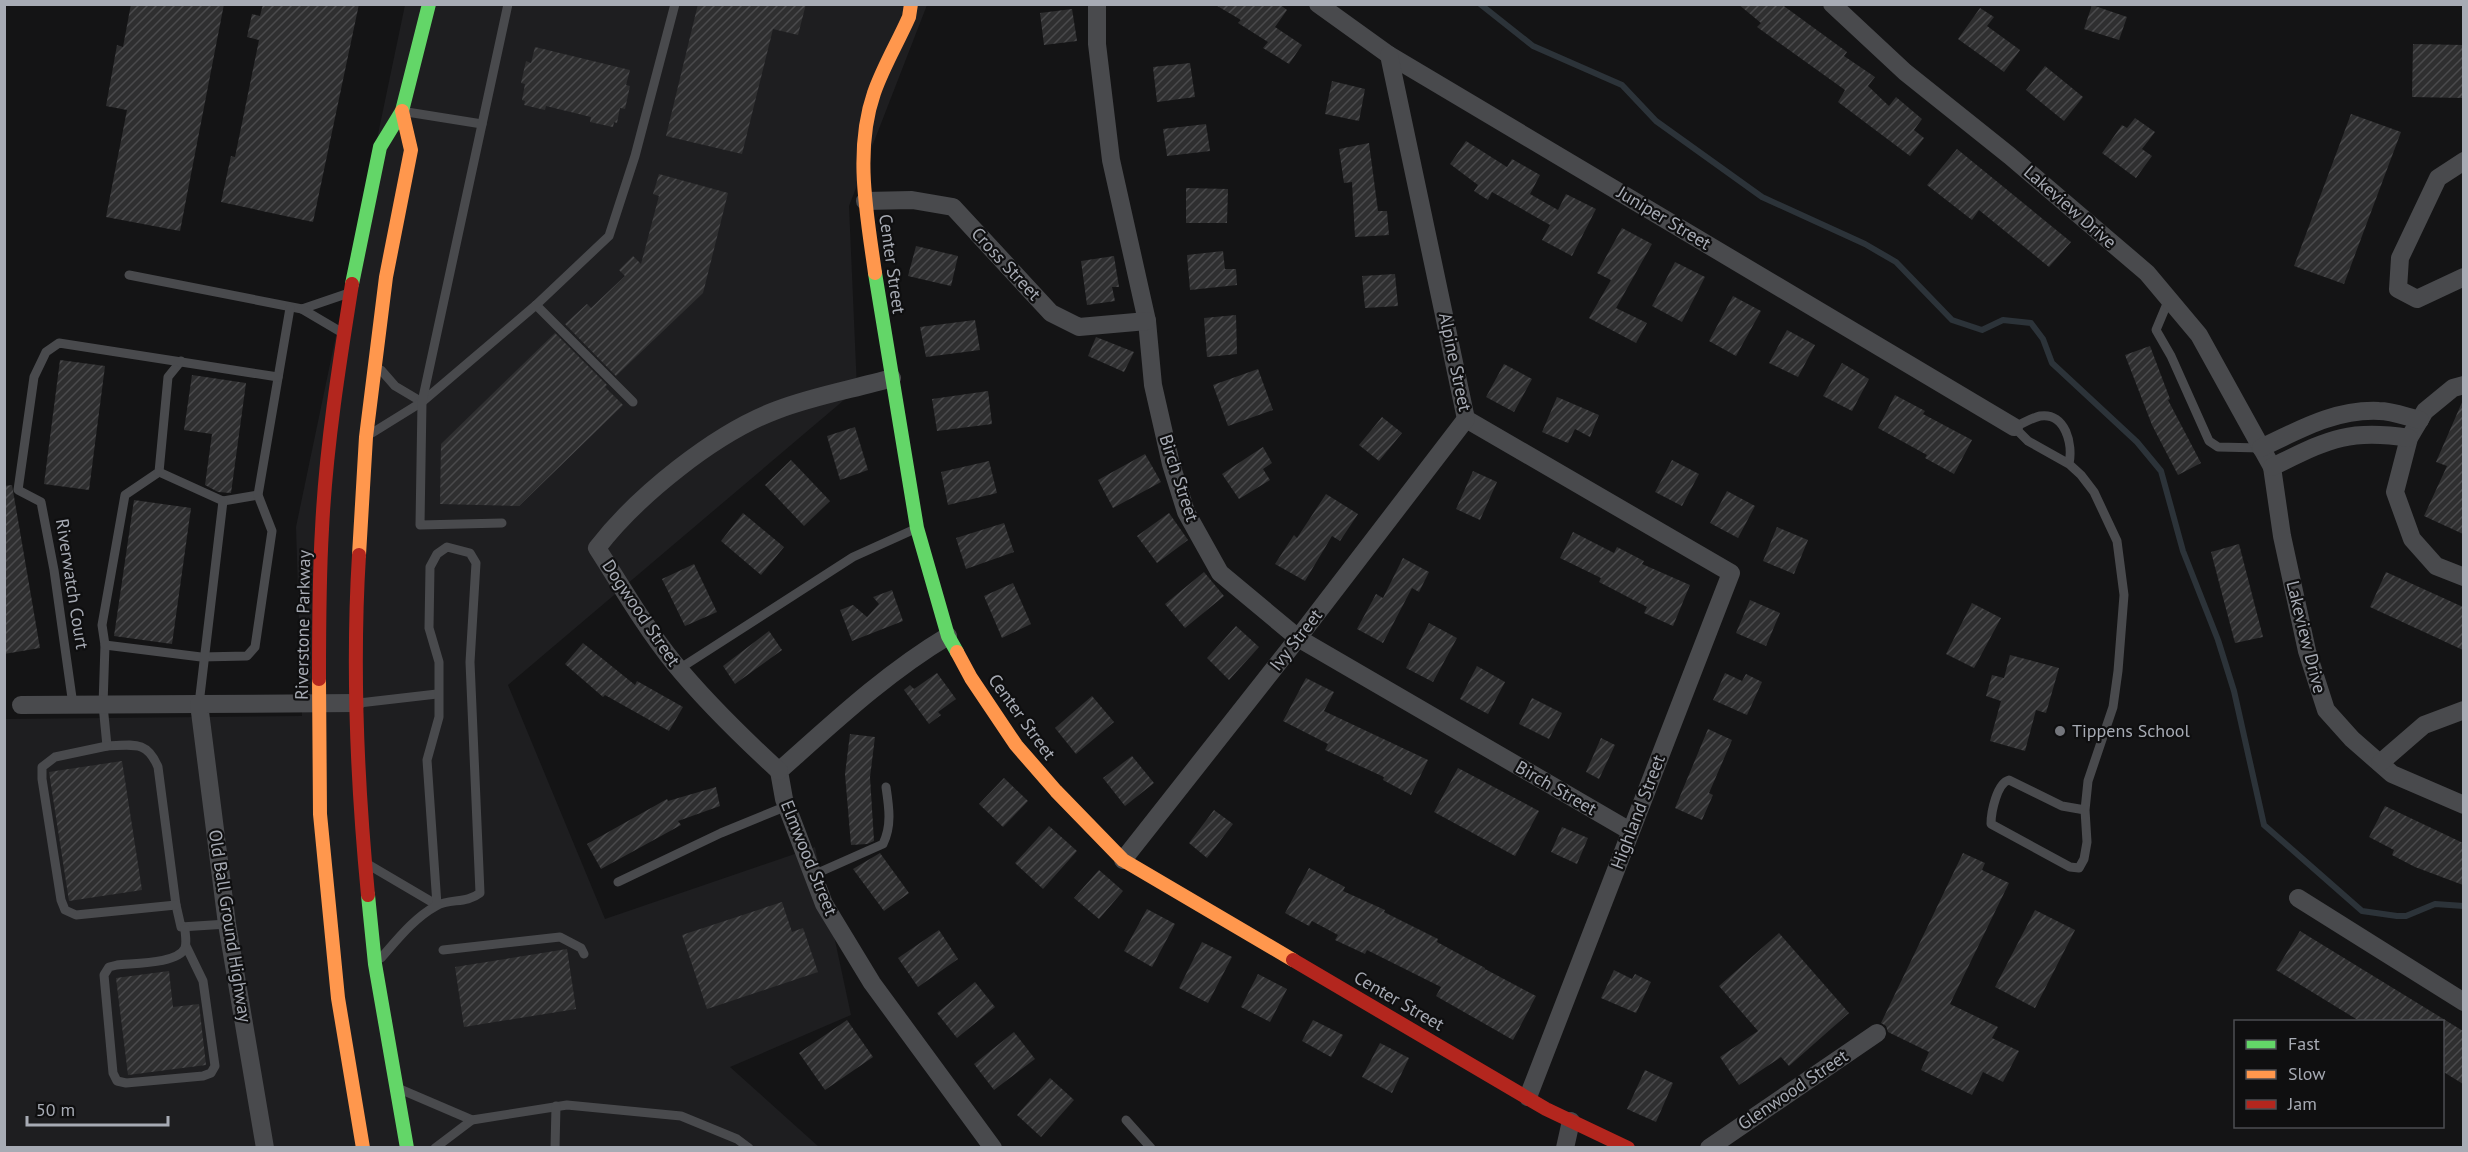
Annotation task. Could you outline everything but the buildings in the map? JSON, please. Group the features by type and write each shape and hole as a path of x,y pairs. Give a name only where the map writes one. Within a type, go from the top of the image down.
{"main road":[{"name":"Riverstone Parkway","path":"363,1148 338,998 320,814 319,599 322,527 328,456 344,334 380,147 402,111 429,4"},
{"name":"Center Street","path":"911,4 909,17 874,93 867,123 864,163 865,201 917,528 948,636 971,678 1016,745 1056,791 1123,860 1546,1109 1628,1148"},
{"name":"Riverstone Parkway","path":"402,111 411,150 386,277 366,437 356,601 356,703 365,863 375,964 407,1148"}],"street":[{"name":"Birch Street","path":"1097,4 1097,44 1111,160 1147,321 1153,385 1171,464 1186,512 1220,573 1298,639 1630,831"},
{"name":"Juniper Street","path":"1318,4 1389,55 2014,428"},
{"name":"Lakeview Drive","path":"1832,4 1905,72 2010,156 2147,273 2199,335 2272,467 2282,536 2307,651 2326,710 2352,739 2392,774 2463,805"},
{"name":"Alpine Street","path":"1389,55 1466,419 1687,549"},
{"path":"2463,161 2438,178 2400,258 2398,289 2417,299 2463,276"},
{"name":"Cross Street","path":"865,201 912,200 953,207 1052,313 1079,327 1147,321"},
{"name":"Dogwood Street","path":"779,771 729,725 679,669 644,622 597,548 613,527 654,488 747,422 778,409 892,378"},
{"path":"2463,385 2452,388 2425,411 2409,438 2395,492 2412,539 2436,566 2463,577"},
{"path":"2261,448 2316,421 2352,412 2381,411 2420,420"},
{"name":"Ivy Street","path":"1123,860 1298,639 1466,419"},
{"path":"2272,467 2324,442 2355,434 2379,433 2409,438"},
{"name":"Highland Street","path":"1528,1098 1731,573 1687,549"},
{"path":"779,771 913,657 948,636"},
{"path":"21,705 356,703"},
{"name":"Old Ball Ground Highway","path":"199,704 227,924 265,1148"},
{"path":"2380,763 2424,725 2463,710"},
{"name":"Elmwood Street","path":"779,771 787,806 824,904 872,983 993,1148"},
{"path":"2298,898 2463,1002"},
{"name":"Glenwood Street","path":"1709,1148 1877,1033"},
{"path":"1565,1148 1571,1121"}],"lane":[{"path":"502,523 420,525 422,402 508,4"},
{"path":"366,437 422,402 536,305 609,237 635,156 675,4"},
{"path":"402,111 482,124"},
{"path":"129,275 302,309 351,292"},
{"path":"2169,299 2156,330 2171,356 2209,441 2218,447 2261,448"},
{"path":"536,305 633,402"},
{"path":"105,645 205,657 247,656 255,647 272,531 258,495 290,308"},
{"path":"302,309 344,334"},
{"name":"Riverwatch Court","path":"73,705 54,570 41,502 18,490 34,377 46,352 59,343 181,361"},
{"path":"159,472 168,377 181,361 278,377"},
{"path":"374,363 395,386 422,402"},
{"path":"2069,464 2071,446 2062,425 2057,420 2040,416 2014,428 2028,441 2069,464 2081,475 2094,492 2117,541 2124,595 2118,671 2113,707 2088,781 2085,810 2087,842 2084,859 2079,868 2075,868 1991,824 2001,785 2009,780 2062,806 2085,810"},
{"path":"159,472 223,501 258,495"},
{"path":"107,746 103,705 105,645 102,625 125,495 159,472"},
{"path":"199,704 223,501"},
{"path":"679,669 853,557 917,528"},
{"path":"375,964 419,918 437,905 472,900 480,893 470,662 476,563 470,553 447,547 436,554 430,567 429,628 439,662 437,694 439,717 427,760 437,905"},
{"path":"356,703 437,694"},
{"path":"176,905 76,915 65,910 61,900 42,767 55,757 107,746 144,747 153,755 159,766 176,905 181,927 227,924"},
{"path":"813,874 883,844 889,834 890,821 886,787"},
{"path":"618,882 721,833 787,806"},
{"path":"365,863 437,905"},
{"path":"185,928 186,946 203,981 215,1066 211,1073 203,1076 126,1083 117,1081 113,1073 104,975 109,967 117,965 173,959 186,946"},
{"path":"443,950 560,938 581,948 585,954"},
{"path":"395,1087 472,1120"},
{"path":"435,1148 472,1120 567,1105 681,1116 737,1139 747,1147"},
{"path":"555,1148 556,1106"},
{"path":"1126,1120 1151,1148"}],"shaded area":[{"path":"405,5 927,5 849,206 857,389 508,685 605,919 815,847 851,1015 730,1067 819,1147 5,1147 4,719 302,716 296,527"}],"waterway":[{"path":"1480,4 1533,46 1622,85 1656,121 1762,197 1865,244 1896,262 1952,320 1982,330 2003,320 2031,323 2043,339 2052,363 2137,442 2161,471 2183,551 2218,640 2234,691 2264,825 2362,911 2406,916 2435,904 2464,906"}],"traffic: fast":[{"path":"352,284 380,147 402,111 429,4"},
{"path":"875,273 917,528 948,636 957,652"},
{"path":"368,895 375,964 407,1148"}],"traffic: slow":[{"path":"875,273 864,183 865,137 874,93 909,17 911,4"},
{"path":"359,555 366,437 386,277 411,150 402,111"},
{"path":"957,652 971,678 1016,745 1056,791 1123,860 1293,960"},
{"path":"319,679 320,814 338,998 363,1148"}],"traffic: jam":[{"path":"319,679 324,498 334,406 352,284"},
{"path":"359,555 356,640 357,725 368,895"},
{"path":"1293,960 1546,1109 1628,1148"}],"place":[{"name":"Tippens School","path":"2060,731"}]}
